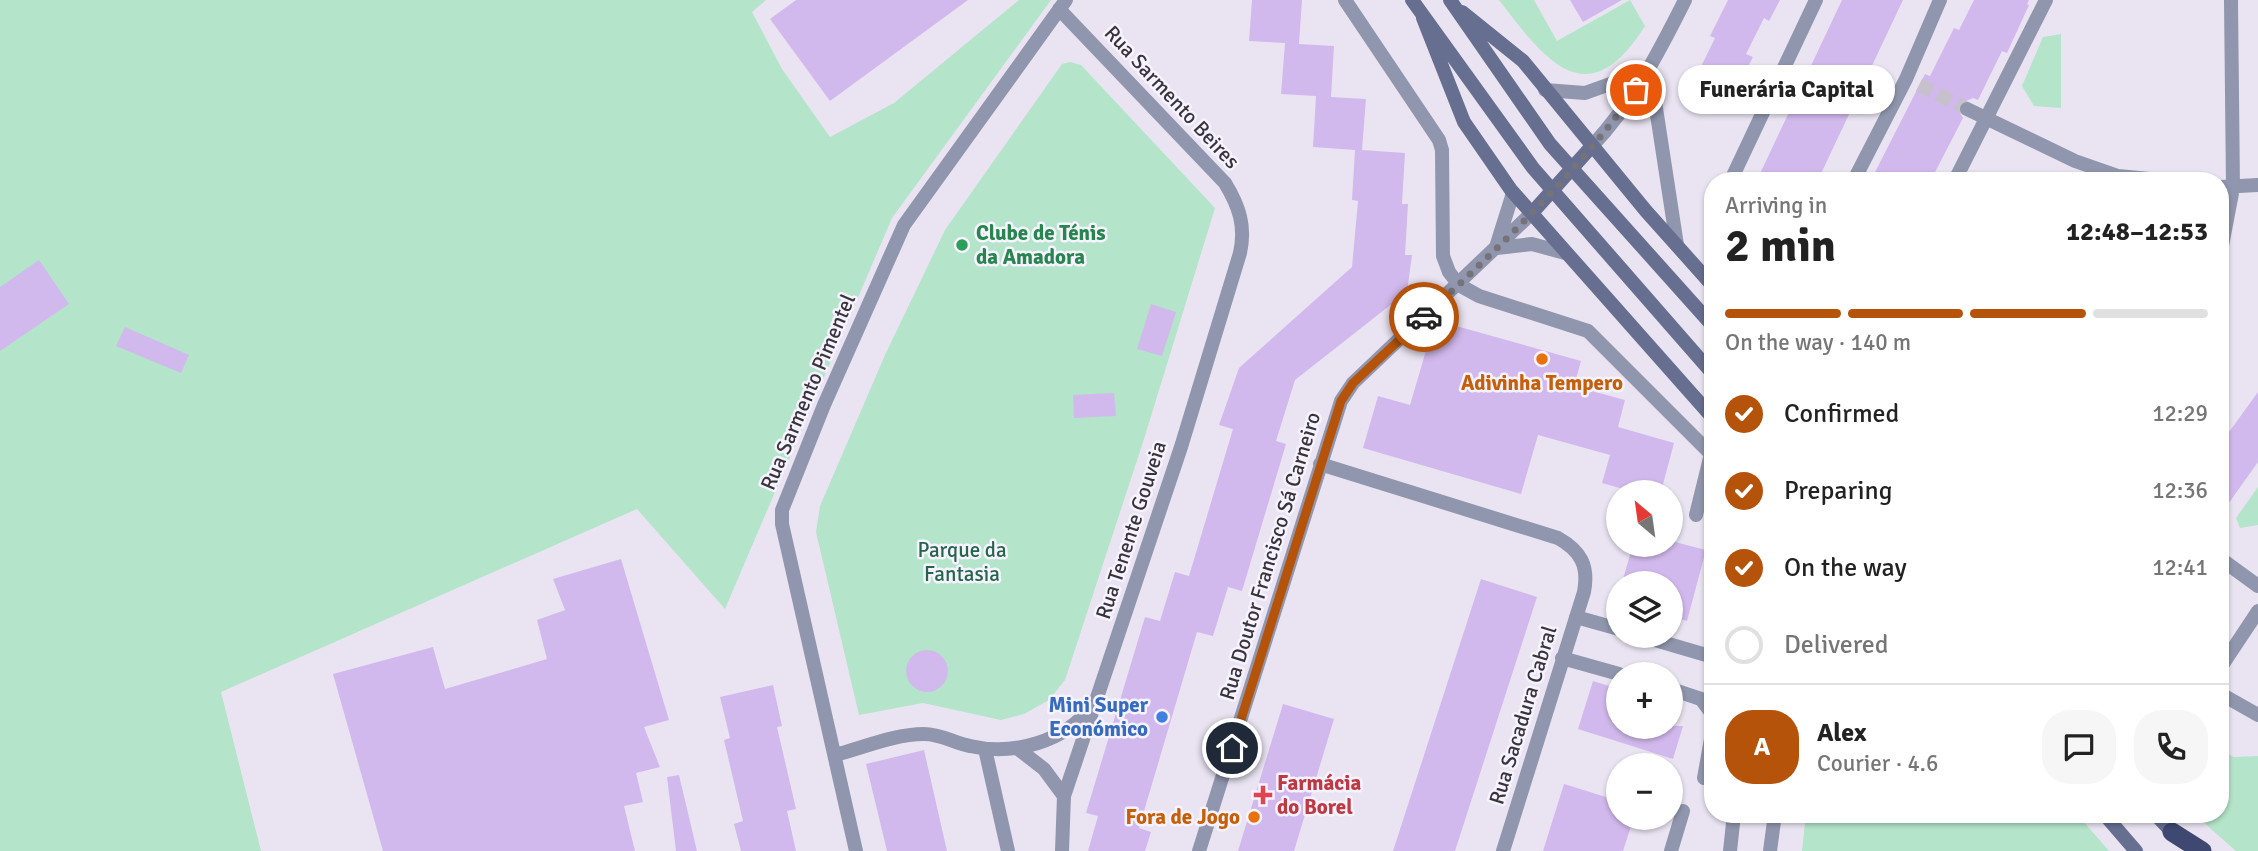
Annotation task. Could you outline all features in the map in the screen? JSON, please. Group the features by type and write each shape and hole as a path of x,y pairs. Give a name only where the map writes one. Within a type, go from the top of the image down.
{"highway":[{"path":"2172,832 2189,851"},
{"path":"2172,832 2202,851"}],"main road":[{"path":"1412,0 1533,168 1704,364"},
{"path":"1451,2 1523,61 1704,276"},
{"path":"1451,2 1550,144 1704,316"},
{"path":"1423,18 1464,122 1513,193 1704,408"},
{"path":"1532,213 1592,146"},
{"path":"2112,823 2136,851"},
{"path":"2164,823 2172,832"}],"street":[{"path":"1345,0 1443,150 1443,256 1449,272 1460,285 1479,296 1588,331 1704,447"},
{"path":"1592,146 1607,130 1650,69 1685,0"},
{"path":"1735,172 1816,0"},
{"path":"1859,172 1912,82 1940,0"},
{"path":"1959,172 2046,0"},
{"path":"2227,172 2231,0"},
{"name":"Rua Sarmento Beires","path":"1063,4 1225,183 1243,221"},
{"name":"Rua Sarmento Pimentel","path":"856,851 782,524 782,510 824,405 904,225 1063,4"},
{"path":"1545,90 1585,93 1650,69"},
{"path":"1650,69 1677,245"},
{"path":"1967,109 2104,172"},
{"path":"2229,188 2258,185"},
{"name":"Rua Doutor Francisco Sá Carneiro","path":"1496,249 1513,193"},
{"name":"Rua Doutor Francisco Sá Carneiro","path":"1199,851 1341,401 1353,383 1460,285 1532,213"},
{"name":"Rua Tenente Gouveia","path":"1062,851 1064,796 1225,305 1241,253 1243,221"},
{"path":"1496,249 1532,244 1565,253"},
{"name":"Rua Sacadura Cabral","path":"1320,464 1558,538 1581,557 1586,571 1584,592 1503,851"},
{"path":"1696,515 1704,482"},
{"path":"2229,565 2258,586"},
{"path":"2229,655 2258,611"},
{"path":"1576,617 1606,625"},
{"path":"1683,648 1704,654"},
{"path":"1563,658 1606,670"},
{"path":"1683,693 1701,699 1704,703"},
{"path":"835,755 918,734 940,735 985,749 1017,748 1061,733 1087,713 1099,696"},
{"path":"2229,699 2258,715"},
{"path":"1017,748 1044,769 1064,796"},
{"path":"985,749 1008,851"},
{"path":"1730,851 1733,823"},
{"path":"1770,851 1773,823"},
{"path":"1671,851 1677,830"}],"green space":[{"path":"0,0 766,0 752,12 782,69 830,137 894,103 1019,0 1051,0 892,218 725,609 637,509 221,692 261,851 0,851"},
{"path":"1499,0 1534,0 1557,41 1630,0 1645,26 1624,54 1604,69 1585,74 1568,70 1550,59"},
{"path":"2061,34 2061,108 2034,106 2022,86 2043,37"},
{"name":"Parque da Fantasia","path":"1070,62 1081,65 1215,208 1144,439 1065,680 1049,700 1024,714 1001,720 923,703 859,715 816,532 820,506 885,355 945,230 1062,64"},
{"path":"2258,487 2258,525 2240,528 2236,518"},
{"path":"2229,755 2258,756 2258,851 2236,851 2204,823 2229,823"},
{"path":"1805,823 2085,823 2109,851 1802,851"}],"building":[{"path":"796,0 968,0 830,101 770,19"},
{"path":"1252,0 1302,0 1299,44 1334,46 1331,97 1366,99 1362,150 1405,153 1402,204 1408,204 1405,255 1412,255 1407,292 1295,380 1276,441 1286,444 1242,591 1228,587 1213,636 1197,632 1139,828 1151,832 1145,851 1088,851 1098,816 1086,813 1145,617 1160,621 1175,572 1189,576 1233,429 1219,425 1239,368 1352,267 1358,201 1352,200 1355,150 1313,147 1316,96 1281,94 1285,43 1249,41"},
{"path":"1570,0 1622,0 1583,22"},
{"path":"1728,0 1780,0 1769,21 1764,18 1746,54 1753,57 1727,109 1689,91 1715,38 1710,36"},
{"path":"1842,0 1903,0 1822,172 1761,172"},
{"path":"1974,0 2029,0 2007,53 2002,51 1978,100 1973,98 1959,104 1958,110 1963,118 1935,172 1875,172 1925,74 1930,76 1954,28 1959,30"},
{"path":"39,260 69,304 0,351 0,287"},
{"path":"1151,304 1176,312 1162,356 1137,349"},
{"path":"1435,320 1581,361 1574,386 1625,400 1618,427 1674,443 1664,480 1606,480 1606,484 1602,483 1610,455 1538,435 1521,494 1363,448 1378,396 1410,405"},
{"path":"125,327 189,355 181,373 116,346"},
{"path":"2258,392 2258,462 2229,503 2229,432"},
{"path":"1114,393 1116,416 1074,418 1073,395"},
{"path":"1684,544 1704,549 1687,621 1683,620 1683,571 1625,571 1629,557 1683,557"},
{"path":"621,559 669,720 644,727 660,767 636,773 643,802 624,806 635,851 383,851 333,674 433,647 445,689 547,659 537,620 565,610 553,579"},
{"path":"1481,579 1537,597 1455,851 1393,851"},
{"path":"927,650 942,656 948,671 942,686 927,692 912,686 906,671 912,656"},
{"path":"1593,681 1606,685 1606,738 1578,729"},
{"path":"773,685 782,726 777,727 796,809 787,811 796,851 741,851 734,824 743,821 724,740 730,738 720,697"},
{"path":"1283,704 1334,719 1294,851 1238,851"},
{"path":"1610,739 1679,739 1675,753 1654,753"},
{"path":"924,750 947,851 887,851 866,764"},
{"path":"679,775 697,851 676,851 667,777"},
{"path":"1564,784 1606,797 1606,830 1630,830 1623,851 1543,851"}],"tunnel":[{"path":"1919,85 1967,109"}],"way so far":[{"path":"1424,317 1460,285 1542,202 1607,130 1636,90"}],"place":[{"name":"Funerária Capital","path":"1636,90"},
{"name":"Clube de Ténis da Amadora","path":"962,245"},
{"name":"Adivinha Tempero","path":"1542,359"},
{"name":"Mini Super Económico","path":"1162,717"},
{"name":"Farmácia do Borel","path":"1263,795"},
{"name":"Fora de Jogo","path":"1254,817"}],"route":[{"path":"1232,748 1341,401 1353,383 1424,317"}]}
